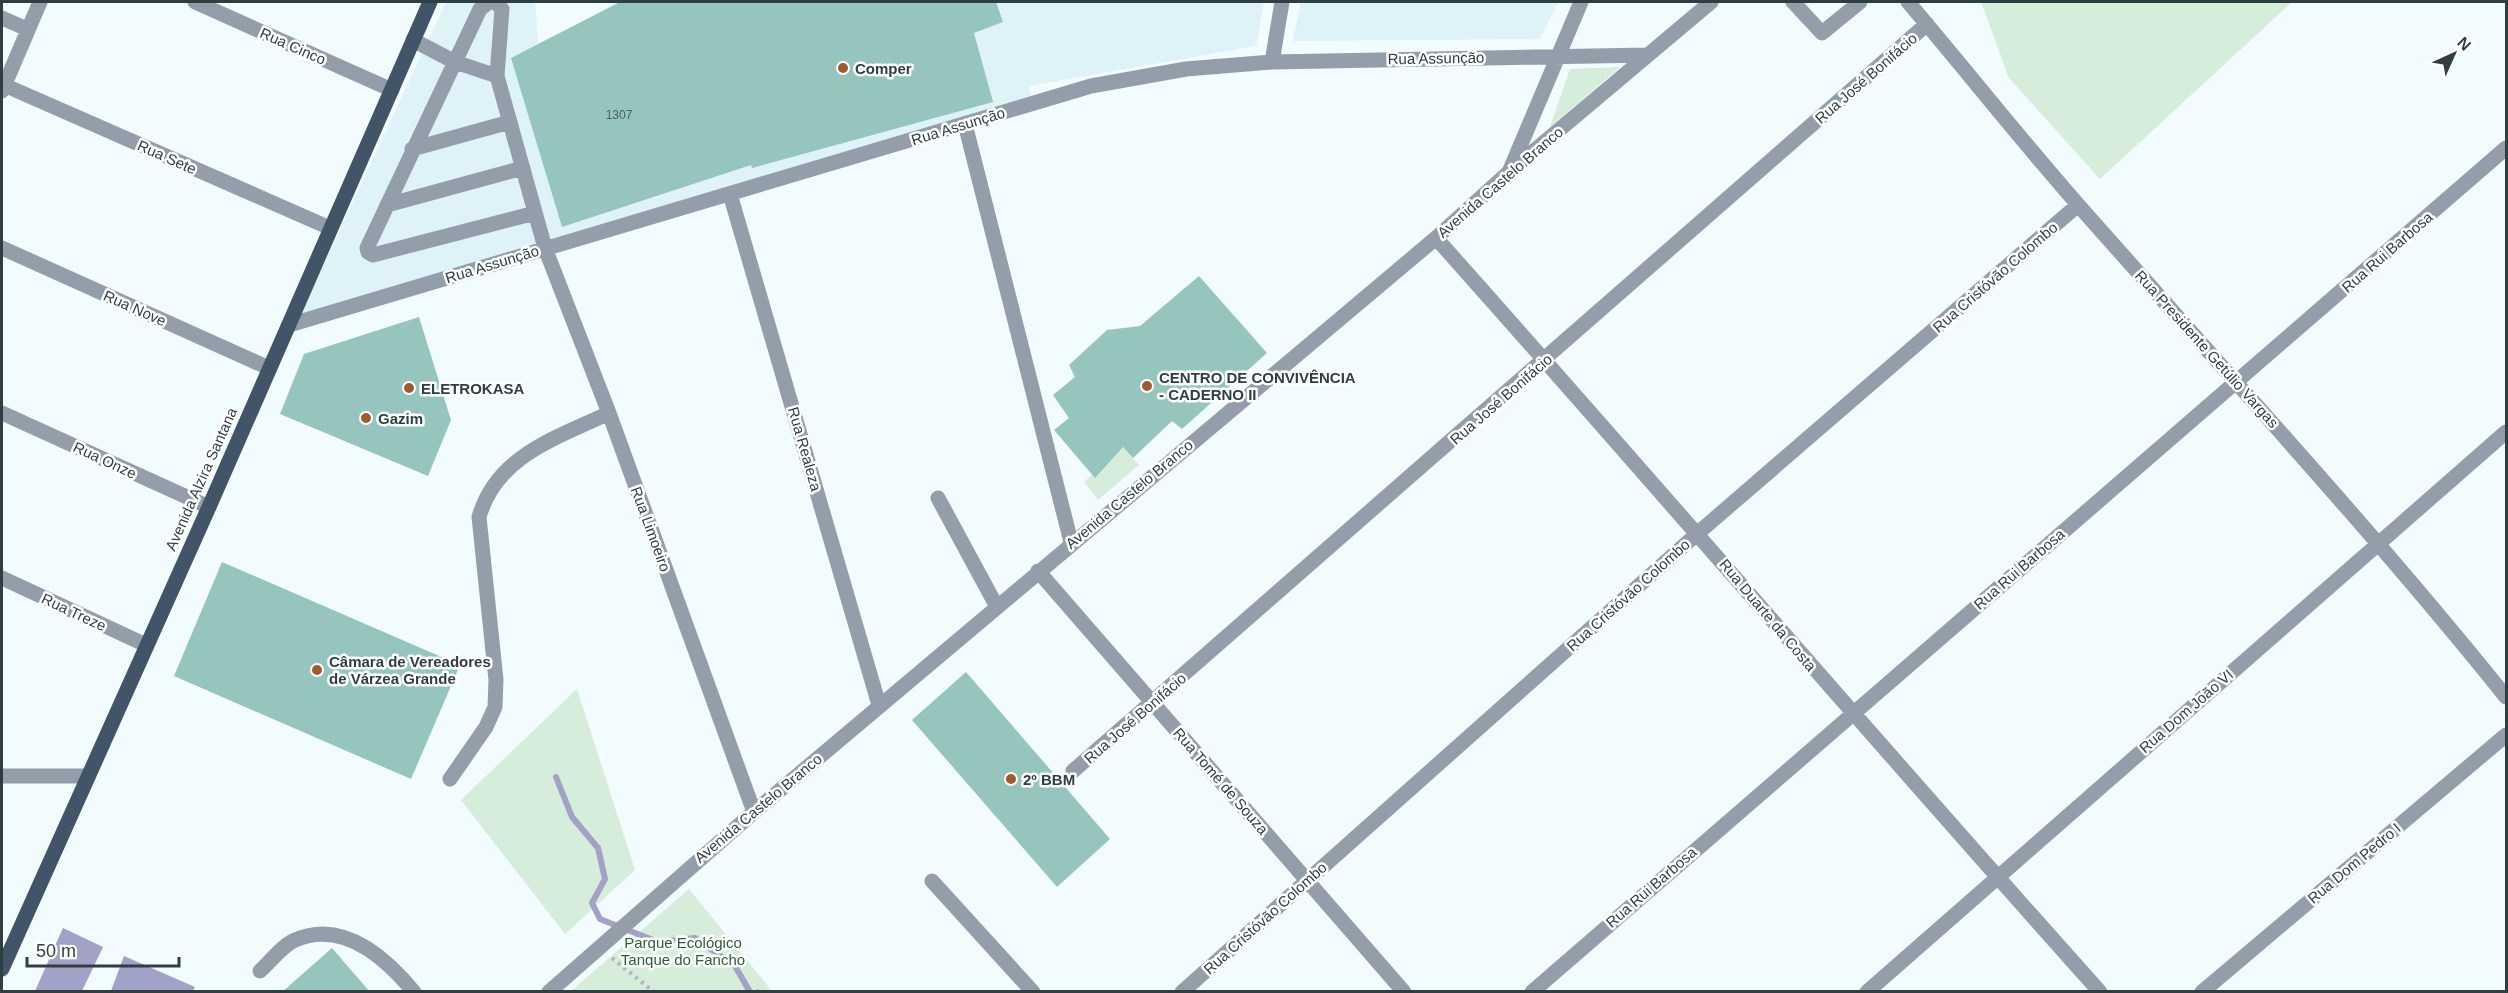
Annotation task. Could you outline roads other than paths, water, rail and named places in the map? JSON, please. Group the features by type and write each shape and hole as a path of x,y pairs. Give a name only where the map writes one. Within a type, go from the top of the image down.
{"main road":[{"name":"Avenida Alzira Santana","path":"2,969 209,507 430,2"}],"street":[{"path":"3,88 40,2"},
{"name":"Rua Cinco","path":"195,2 392,90"},
{"path":"489,2 480,9 367,248 368,252 373,255 536,213"},
{"path":"413,40 455,63 497,76 502,9 495,2"},
{"path":"1272,62 1282,2"},
{"path":"1509,172 1581,2"},
{"name":"Avenida Castelo Branco","path":"549,992 879,705 1436,238 1509,172 1712,2"},
{"path":"1793,2 1822,33 1860,2"},
{"name":"Rua Presidente Getúlio Vargas","path":"1908,2 2078,205 2378,543 2506,697"},
{"path":"2,18 27,29"},
{"name":"Rua José Bonifácio","path":"1073,771 1546,361 1927,24"},
{"name":"Rua Assunção","path":"288,325 1091,86 1186,69 1272,62 1648,55"},
{"name":"Rua Limoeiro","path":"497,76 545,248 609,412 754,812"},
{"name":"Rua Sete","path":"3,88 330,228"},
{"path":"412,149 510,122"},
{"path":"965,124 1071,542"},
{"name":"Rua Rui Barbosa","path":"1532,992 1851,713 2506,148"},
{"path":"387,205 523,168"},
{"name":"Rua Realeza","path":"730,194 879,705"},
{"name":"Rua Cristóvão Colombo","path":"1182,992 1698,533 2078,205"},
{"name":"Rua Duarte da Costa","path":"1436,238 1698,533 1851,713 2100,992"},
{"name":"Rua Nove","path":"2,248 269,368"},
{"path":"450,779 486,727 495,707 496,680 479,517 485,496 519,457 609,412"},
{"name":"Rua Onze","path":"2,413 209,507"},
{"name":"Rua Dom João VI","path":"1867,992 2506,432"},
{"path":"938,498 997,607"},
{"name":"Rua Tomé de Souza","path":"1038,571 1404,992"},
{"name":"Rua Treze","path":"2,578 146,645"},
{"name":"Rua Dom Pedro I","path":"2202,992 2506,735"},
{"path":"2,776 87,776"},
{"path":"932,881 1033,992"},
{"path":"261,971 294,940 318,935 345,937 366,947 398,973 414,992"}],"water":[{"path":"63,928 103,947 82,991 35,991"},
{"path":"124,956 195,987 193,991 111,991"}],"waterway":[{"path":"556,777 572,817 598,848 605,879 592,903 600,919 658,942 695,938 735,966 750,992"}],"place":[{"name":"Comper","path":"843,68"},
{"name":"CENTRO DE CONVIVÊNCIA - CADERNO II","path":"1147,386"},
{"name":"ELETROKASA","path":"409,388"},
{"name":"Gazim","path":"366,418"},
{"name":"Câmara de Vereadores de Várzea Grande","path":"317,670"},
{"name":"2º BBM","path":"1011,779"}],"park label":[{"name":"Parque Ecológico Tanque do Fancho","path":"683,950"}]}
